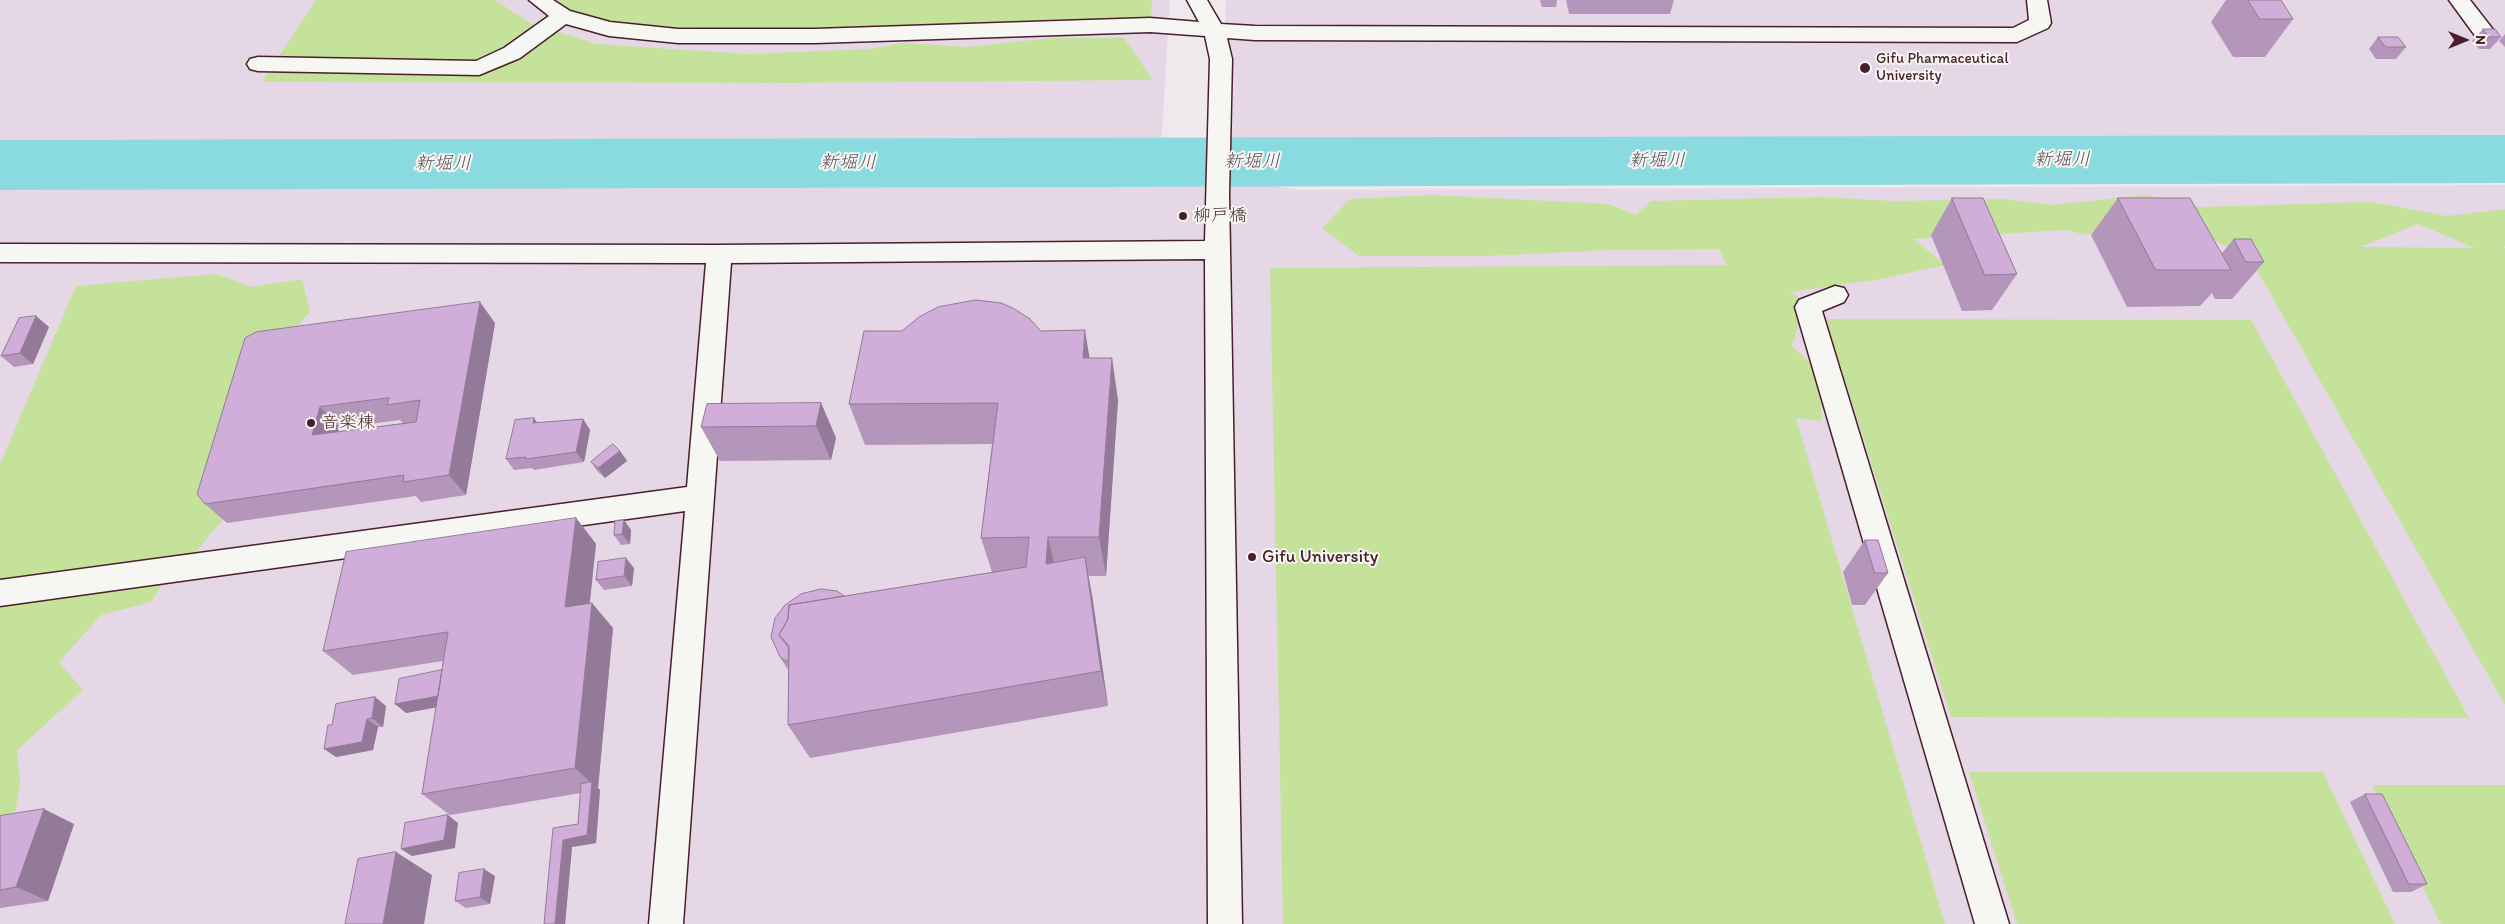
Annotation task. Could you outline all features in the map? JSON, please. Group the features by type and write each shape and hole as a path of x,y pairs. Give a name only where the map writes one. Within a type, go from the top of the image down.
{"lane":[{"path":"539,0 563,16 610,29 678,36 815,36 1150,25 1216,31 2017,35 2040,23 2037,0"},
{"path":"1197,0 1216,31 1221,60 1218,101 1217,194 1225,924"},
{"path":"2459,0 2487,36"},
{"path":"258,64 479,68 512,53 563,16"},
{"path":"0,253 720,254 1218,250"},
{"path":"666,924 720,254"},
{"path":"1835,295 1808,307 1992,924"},
{"path":"0,593 700,498"}],"shaded area":[{"name":"Gifu University","path":"0,0 1170,0 1160,163 1298,190 2505,185 2505,924 0,924"},
{"name":"Gifu Pharmaceutical University","path":"1226,0 2505,0 2505,137 1224,145"}],"green space":[{"path":"316,0 495,0 530,23 596,44 747,54 870,49 904,43 967,47 1052,38 1124,38 1153,80 792,83 262,82"},
{"path":"551,0 1152,0 1151,18 894,29 731,30 612,23 570,13"},
{"path":"1430,195 1609,204 1636,215 1651,201 1821,197 1893,201 2004,199 2052,205 2145,195 2200,207 2372,202 2447,216 2505,209 2505,246 2503,248 2505,248 2505,705 2246,251 2236,252 2204,234 2122,221 2086,235 2066,230 1914,239 1945,265 1881,279 1790,292 1805,302 1792,346 1823,375 1821,421 1796,418 1945,924 1283,924 1270,268 1727,265 1719,249 1609,250 1488,256 1359,256 1322,228 1350,199","holes":["2418,224 2475,248 2360,247"]},
{"path":"216,274 252,287 302,279 310,312 282,343 235,505 183,567 174,566 151,602 101,615 59,662 83,690 17,750 20,784 0,904 0,464 76,286"},
{"path":"1826,319 2251,320 2469,718 1951,717"},
{"path":"1969,772 2323,772 2395,924 2017,924"},
{"path":"2372,785 2505,785 2505,924 2441,924"}],"building":[{"path":"2248,0 2281,0 2293,19 2260,19"},
{"path":"2483,29 2495,29 2501,37 2489,37"},
{"path":"2378,37 2398,37 2406,47 2386,47"},
{"path":"1952,198 1983,198 2017,274 1985,275"},
{"path":"2118,198 2190,198 2231,270 2156,270"},
{"path":"2234,239 2251,239 2264,262 2246,262"},
{"path":"976,300 1001,303 1013,308 1030,319 1041,331 1085,330 1083,358 1112,358 1099,537 1048,537 1046,564 1085,557 1101,671 788,725 789,646 779,635 788,619 789,605 1026,567 1029,537 981,538 998,403 849,404 864,331 902,331 919,317 938,307"},
{"name":"音楽棟","path":"480,302 449,475 403,482 404,475 205,504 197,494 245,338 256,332","holes":["389,398 387,405 420,400 416,422 312,435 320,407"]},
{"path":"36,316 20,353 1,356 19,318"},
{"path":"821,403 816,426 701,427 707,404"},
{"path":"534,418 533,423 583,419 576,452 526,459 526,457 506,459 515,420"},
{"path":"613,444 620,451 598,468 591,462"},
{"path":"576,518 565,607 592,603 575,768 422,794 448,632 323,651 346,552"},
{"path":"624,520 622,534 614,535 615,521"},
{"path":"1865,540 1878,540 1888,573 1875,573"},
{"path":"626,558 624,576 596,580 598,562"},
{"path":"821,589 837,591 844,596 789,605 788,619 779,635 789,648 788,662 780,657 771,637 775,618 785,605 801,594"},
{"path":"442,670 438,696 395,704 399,679"},
{"path":"375,697 372,718 367,719 362,742 324,749 328,725 332,725 336,704"},
{"path":"592,782 587,835 563,840 555,924 544,924 553,828 578,824 581,784"},
{"path":"2365,794 2382,794 2427,884 2409,884"},
{"path":"44,809 16,887 0,890 0,816"},
{"path":"448,815 444,840 401,849 405,823"},
{"path":"396,852 383,924 345,924 358,859"},
{"path":"484,869 480,897 455,901 459,873"}],"waterway":[{"name":"新堀川","path":"0,165 2505,159"}],"place":[{"name":"Gifu Pharmaceutical University","path":"1865,68"},
{"name":"柳戸橋","path":"1183,216"},
{"name":"音楽棟","path":"311,423"},
{"name":"Gifu University","path":"1252,557"}]}
